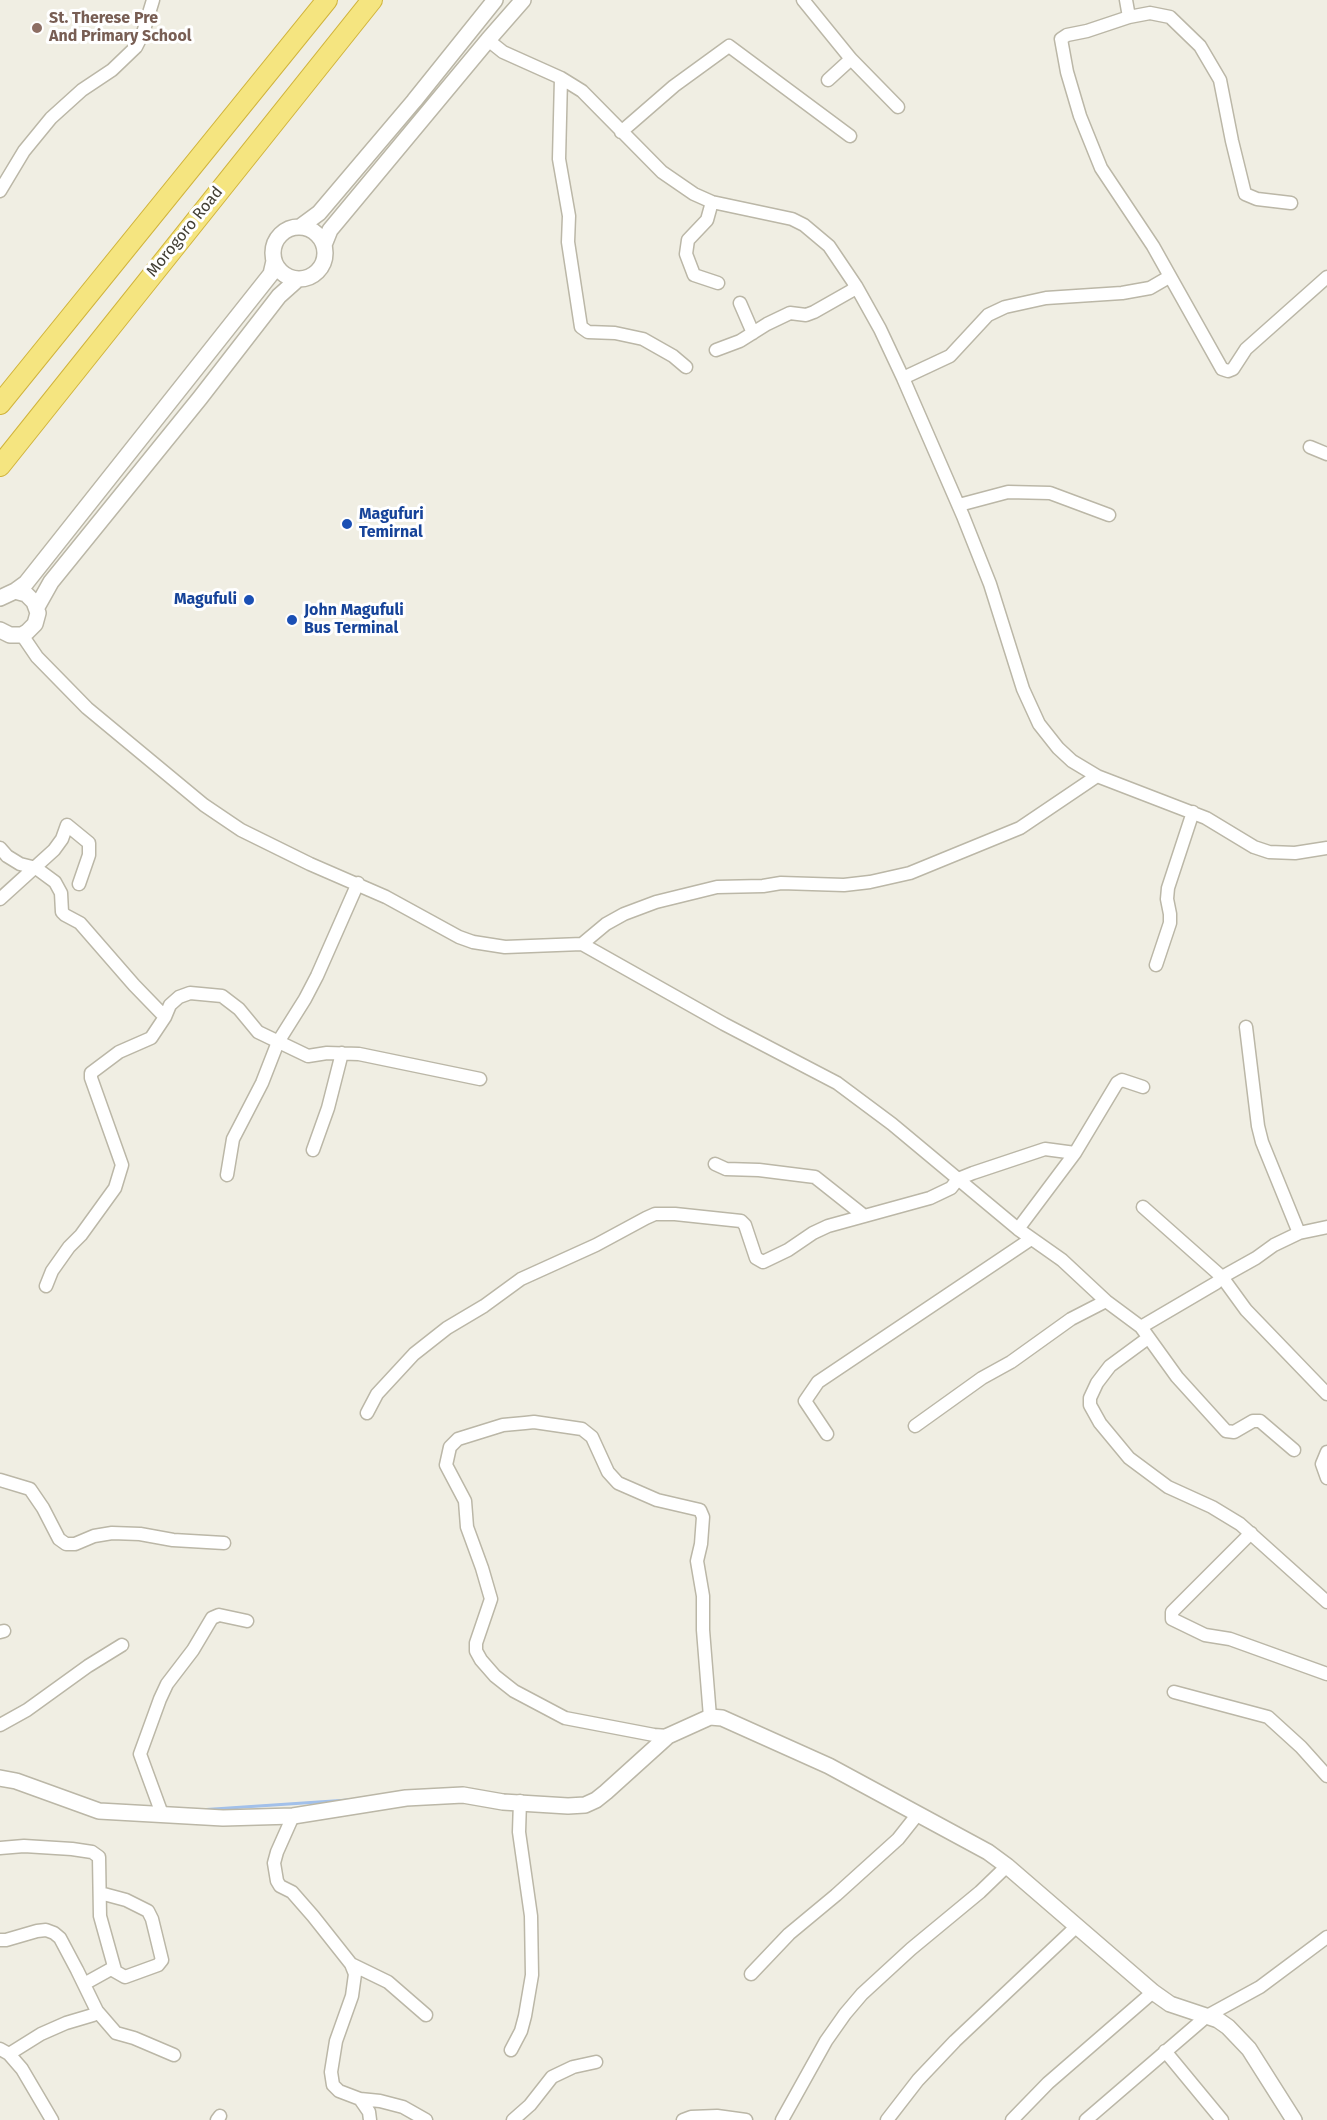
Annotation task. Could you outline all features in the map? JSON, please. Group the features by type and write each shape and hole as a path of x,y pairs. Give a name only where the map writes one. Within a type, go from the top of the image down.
{"highway":[{"path":"0,404 327,0"},
{"name":"Morogoro Road","path":"0,466 372,0"}],"street":[{"path":"0,191 24,151 51,118 82,90 112,70 136,47 144,33 153,0"},
{"path":"0,598 26,583 271,274 274,261 273,249 278,237 288,230 300,227 319,213 414,101 495,0"},
{"path":"274,261 281,271 297,279 310,276 319,268 330,230 523,0"},
{"path":"803,0 851,59 898,107"},
{"path":"1126,0 1129,17"},
{"path":"1291,203 1257,199 1245,194 1222,87 1200,46 1175,20 1165,14 1150,13 1067,35 1060,40 1080,116 1101,168 1142,228 1222,369 1228,371 1233,369 1246,349 1327,277"},
{"path":"488,40 503,52 582,90 662,172 694,194 712,202 785,216 804,225 830,246 880,329 903,378 990,584 1023,689 1050,739 1072,761 1097,776 1206,818 1254,847 1269,852 1295,853 1327,848"},
{"path":"621,132 674,86 729,46 850,136"},
{"path":"828,80 851,59"},
{"path":"561,78 559,159 569,216 568,242 581,327 588,332 615,333 643,339 673,356 686,367"},
{"path":"712,202 707,220 688,240 686,254 694,275 718,282"},
{"path":"300,227 317,234 324,245"},
{"path":"903,378 950,356 988,315 1005,307 1046,298 1122,293 1150,288 1169,277"},
{"path":"37,607 51,582 201,398 279,296 297,279"},
{"path":"716,350 734,344 790,313 806,315 814,312 856,286"},
{"path":"740,303 753,333"},
{"path":"1310,447 1327,454"},
{"path":"958,505 1008,492 1050,493 1109,515"},
{"path":"8,636 35,624 38,613 37,607 26,594 15,591"},
{"path":"8,636 37,657 87,708 204,805 241,830 357,883 442,929 473,942 505,947 582,944 723,1024 837,1083 892,1124 1018,1229 1062,1260 1106,1301 1141,1327 1177,1377 1226,1431 1234,1432 1253,1421 1260,1421 1294,1450"},
{"path":"582,944 606,924 624,914 656,902 717,887 763,886 781,883 844,885 910,873 1020,828 1097,776"},
{"path":"1156,965 1170,922 1168,888 1193,812"},
{"path":"0,899 36,868 58,845 66,825 89,843 89,855 79,884"},
{"path":"0,848 7,856 20,864 36,868 59,888 64,915 80,923 165,1017"},
{"path":"226,1175 233,1139 262,1083 278,1042 313,983 357,883"},
{"path":"46,1286 52,1271 115,1188 121,1170 122,1161 91,1073 119,1052 151,1038 170,1005 179,997 190,993 216,995 230,1001 258,1032 308,1056 327,1053 359,1054 480,1079"},
{"path":"1246,1027 1262,1142 1299,1233"},
{"path":"313,1150 328,1108 342,1053"},
{"path":"1018,1229 1075,1153 1117,1083 1122,1080 1143,1087"},
{"path":"367,1413 377,1394 414,1354 447,1328 521,1279 596,1245 655,1214 741,1221 745,1226 756,1258 763,1262 828,1226 930,1198 951,1188 958,1179 1045,1149 1075,1153"},
{"path":"715,1164 726,1169 759,1170 815,1177 863,1215"},
{"path":"1143,1207 1222,1277 1246,1310 1327,1395"},
{"path":"1141,1327 1216,1283 1274,1245 1299,1233 1327,1227"},
{"path":"827,1434 806,1401 818,1382 1031,1239"},
{"path":"915,1426 1071,1319 1106,1301"},
{"path":"1149,1338 1110,1366 1097,1383 1090,1398 1093,1413 1129,1458 1168,1487 1212,1507 1251,1533 1327,1602"},
{"path":"668,1736 565,1718 514,1691 495,1676 481,1660 476,1651 476,1643 491,1599 467,1527 465,1501 446,1465 450,1447 458,1439 503,1425 534,1422 582,1429 592,1437 608,1472 618,1483 657,1500 700,1510 703,1516 697,1561 703,1596 703,1630 710,1717"},
{"path":"1327,1452 1322,1464 1327,1478"},
{"path":"0,1480 30,1489 59,1539 66,1544 75,1544 94,1536 112,1533 224,1543"},
{"path":"1251,1533 1182,1600 1172,1612 1172,1619 1205,1635 1230,1639 1327,1674"},
{"path":"162,1814 140,1754 160,1699 167,1684 193,1650 212,1618 219,1615 247,1621"},
{"path":"0,1725 27,1710 88,1666 122,1645"},
{"path":"1174,1692 1268,1717 1301,1747 1327,1776"},
{"path":"0,1778 27,1785 92,1809 223,1818 293,1816 406,1798 464,1795 503,1802 520,1801 568,1806 596,1800 668,1736 710,1717 722,1718 829,1766 975,1844 1007,1866 1153,1992 1170,2004 1207,2016 1223,2024 1250,2049 1294,2120"},
{"path":"511,2050 521,2031 532,1976 531,1916 519,1832 520,1801"},
{"path":"751,1974 789,1934 898,1839 917,1815"},
{"path":"293,1816 274,1863 277,1881 280,1886 298,1898 351,1964 356,1980 336,2042 331,2082 335,2088 360,2099 394,2105 426,2120"},
{"path":"0,1848 34,1846 92,1852 100,1860 100,1893 100,1916 115,1970 125,1977 159,1964 162,1954 148,1911 126,1900 100,1893"},
{"path":"782,2120 826,2041 862,1994 1007,1866"},
{"path":"887,2120 918,2080 955,2041 1077,1926"},
{"path":"0,1940 26,1933 51,1931 60,1938 97,2011 116,2032 134,2037 174,2055"},
{"path":"1086,2120 1207,2016 1260,1987 1327,1937"},
{"path":"351,1964 388,1982 426,2015"},
{"path":"84,1984 106,1971 115,1970"},
{"path":"1012,2120 1048,2083 1153,1992"},
{"path":"52,2120 22,2069 4,2051 66,2023 93,2015 97,2011"},
{"path":"1165,2050 1222,2120"},
{"path":"513,2120 530,2105 552,2077 573,2067 596,2062"},
{"path":"360,2099 369,2112 370,2120"},
{"path":"683,2120 691,2117 717,2116 746,2120"}],"waterway":[{"path":"199,1810 348,1800"}],"place":[{"name":"St. Therese Pre And Primary School","path":"37,28"},
{"name":"Magufuri Temirnal","path":"347,524"},
{"name":"Magufuli","path":"249,600"},
{"name":"John Magufuli Bus Terminal","path":"292,620"}]}
